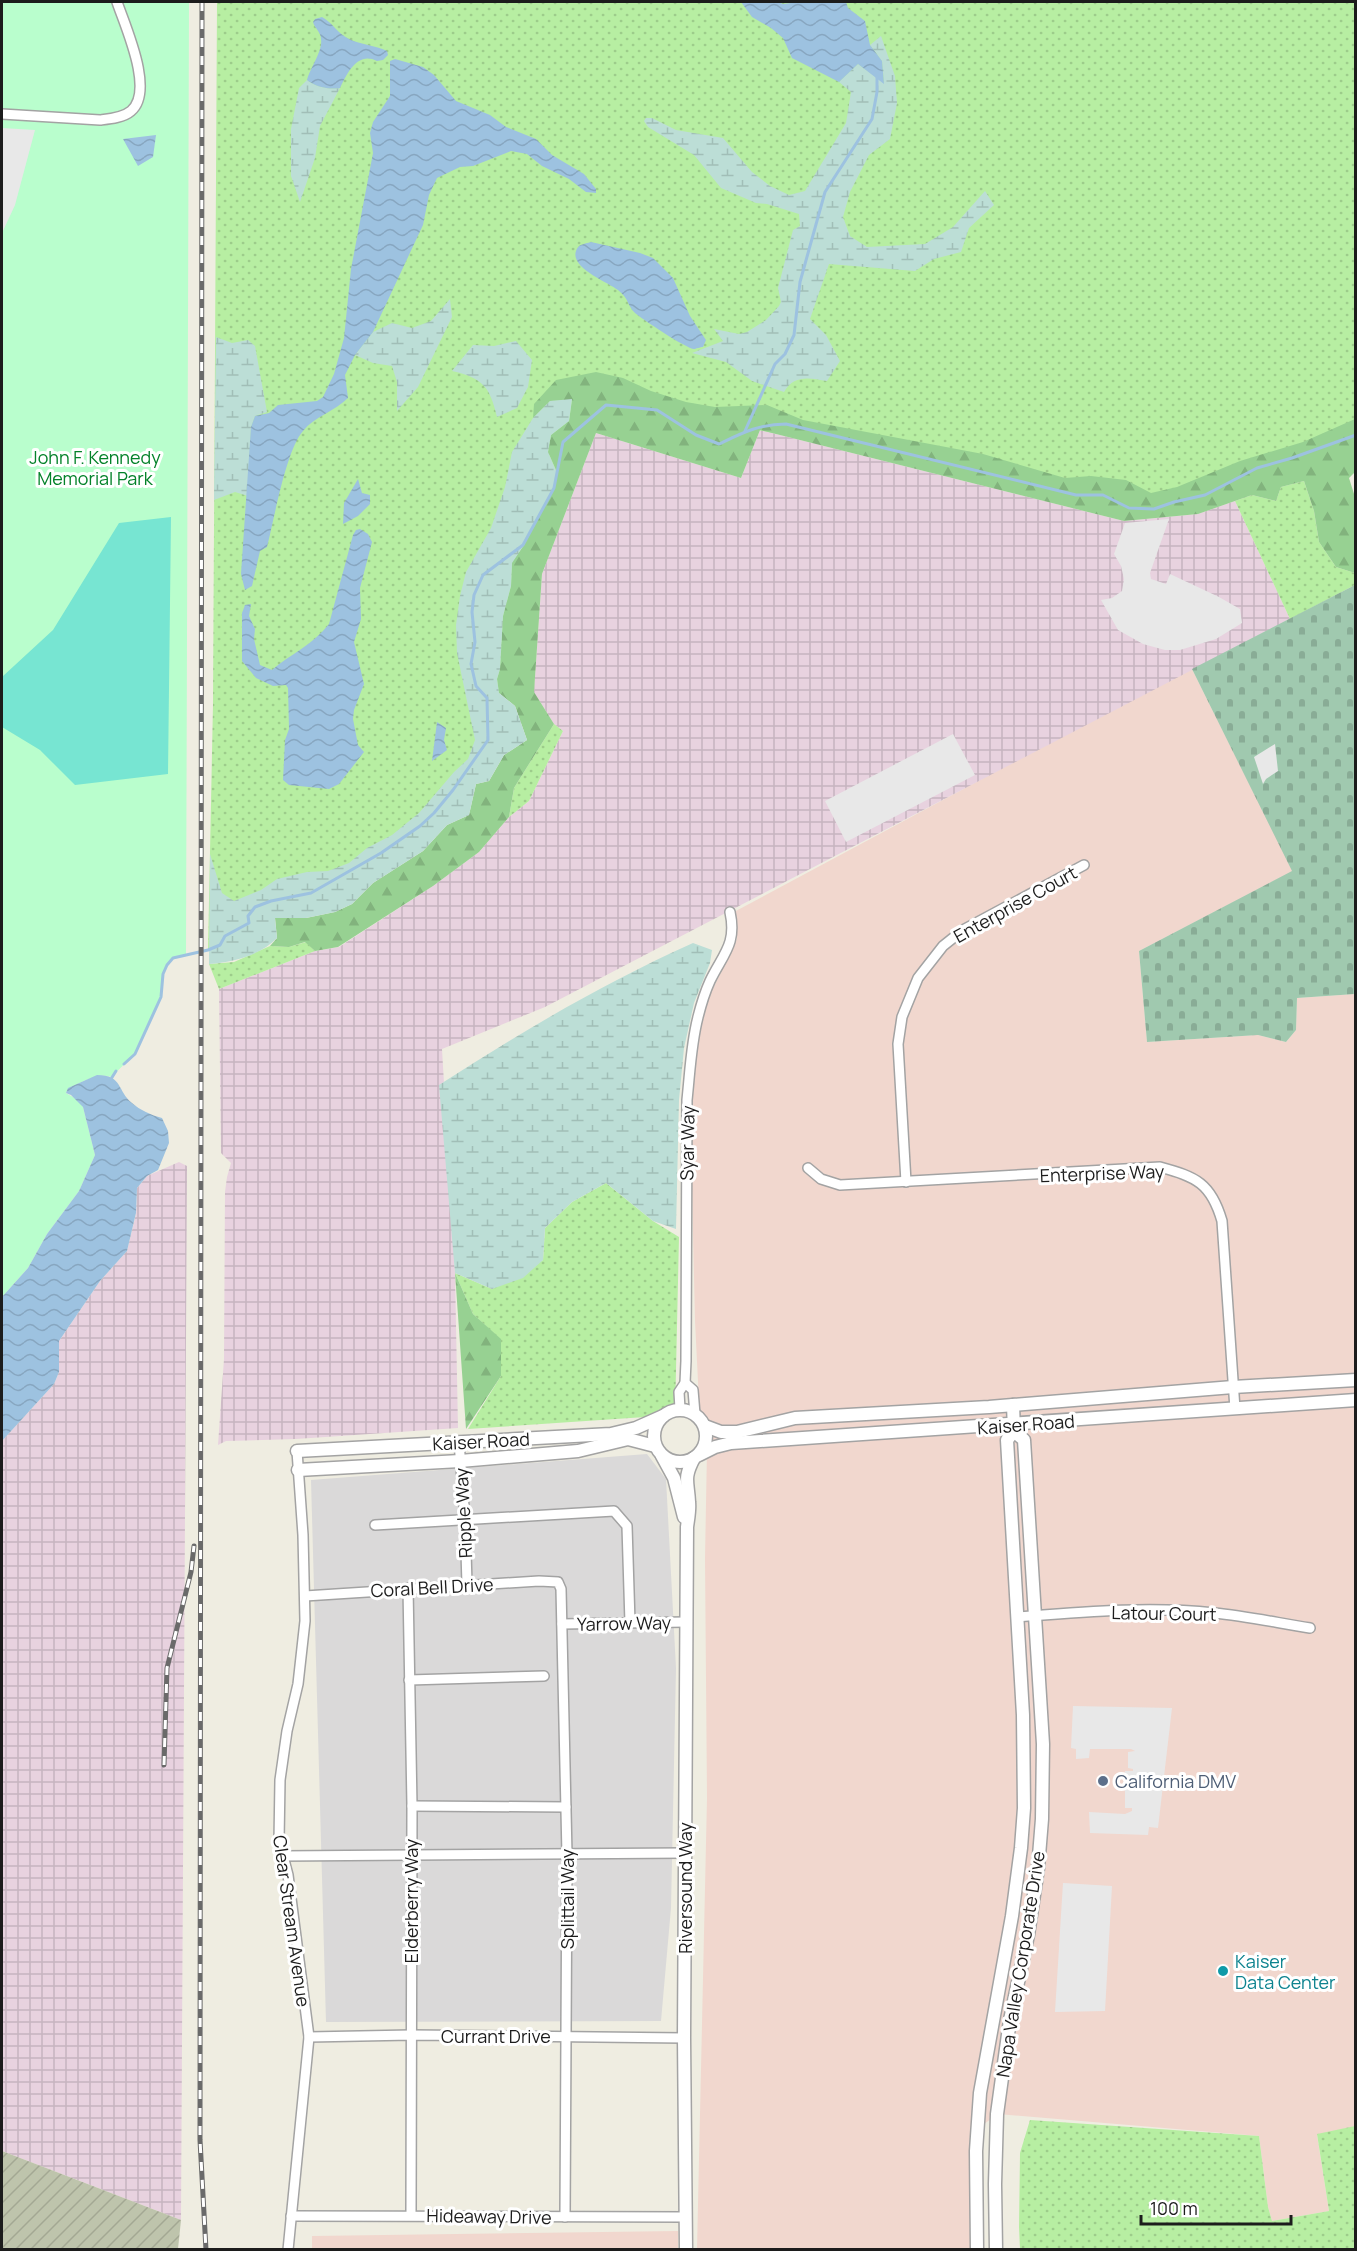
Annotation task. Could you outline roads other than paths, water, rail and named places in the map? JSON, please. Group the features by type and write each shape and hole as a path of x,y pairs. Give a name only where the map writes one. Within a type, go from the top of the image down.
{"street":[{"path":"2,114 100,120 131,111 140,97 141,79 117,2"},
{"name":"Enterprise Court","path":"906,1182 898,1044 902,1017 918,978 935,955 963,930 1084,865"},
{"name":"Syar Way","path":"680,1409 679,1392 685,1383 688,1310 687,1100 694,1039 702,1003 710,981 731,941 733,927 730,912"},
{"name":"Enterprise Way","path":"808,1168 821,1179 840,1185 1160,1167 1189,1175 1200,1182 1213,1198 1222,1221 1235,1409"},
{"name":"Kaiser Road","path":"705,1426 721,1432 737,1432 795,1418 1013,1406 1233,1387 1356,1380"},
{"name":"Syar Way","path":"685,1383 693,1390 695,1414"},
{"name":"Kaiser Road","path":"697,1456 715,1447 731,1443 1014,1427 1356,1400"},
{"name":"Napa Valley Corporate Drive","path":"977,2250 976,2162 980,2093 1012,1916 1024,1808 1023,1715 1007,1440 1014,1427 1013,1406"},
{"path":"680,1409 695,1414 705,1426 706,1441 697,1456 678,1462 659,1451 655,1428 663,1416 670,1411 680,1409"},
{"name":"Kaiser Road","path":"297,1451 610,1434 636,1428 663,1416"},
{"name":"Napa Valley Corporate Drive","path":"996,2250 995,2164 1000,2094 1010,2020 1028,1935 1040,1849 1043,1744 1024,1440 1014,1427"},
{"name":"Kaiser Road","path":"298,1470 460,1461 578,1451 628,1439 659,1451"},
{"name":"Ripple Way","path":"459,1442 467,1584"},
{"name":"Clear Stream Avenue","path":"288,2250 309,2037 288,1875 279,1841 280,1780 287,1731 298,1684 306,1596 297,1451"},
{"name":"Riversound Way","path":"659,1451 674,1478 687,1527"},
{"name":"Riversound Way","path":"686,2250 684,2037 686,1622 689,1502 686,1482 688,1470 697,1456"},
{"path":"375,1524 614,1511 627,1526 630,1623"},
{"name":"Coral Bell Drive","path":"306,1596 467,1584 558,1582"},
{"name":"Splittail Way","path":"558,1582 561,1589 567,1855 565,2217"},
{"name":"Elderberry Way","path":"408,1588 412,1806 411,2215"},
{"name":"Latour Court","path":"1017,1617 1139,1610 1187,1611 1238,1616 1310,1629"},
{"name":"Yarrow Way","path":"562,1624 686,1622"},
{"path":"410,1680 544,1676"},
{"path":"412,1806 566,1807"},
{"path":"282,1856 685,1853"},
{"name":"Currant Drive","path":"309,2037 411,2035 684,2037"},
{"path":"980,2093 1000,2094"},
{"name":"Hideaway Drive","path":"291,2216 686,2217"}],"water":[{"path":"741,2 783,4 846,2 848,8 865,21 870,45 882,61 884,84 858,64 839,82 792,58 783,38 752,17"},
{"path":"322,17 345,37 387,51 388,55 383,60 359,61 350,70 340,88 331,89 307,80 321,44 320,34 313,22"},
{"path":"395,59 423,67 434,75 456,101 490,115 506,127 536,139 552,155 584,174 596,189 596,193 586,192 569,179 542,166 527,154 511,151 473,166 460,167 437,178 429,195 423,225 373,332 355,355 345,375 348,398 308,426 297,440 286,469 267,547 260,551 252,586 245,590 241,574 251,427 255,416 269,413 278,405 317,401 323,397 334,374 344,338 351,269 373,153 370,133 373,122 390,96 390,61"},
{"path":"156,135 153,157 138,166 123,139"},
{"path":"591,242 653,258 673,278 690,316 706,340 703,347 690,348 654,326 634,312 618,290 584,269 576,257 576,251 580,246"},
{"path":"358,479 362,493 370,495 370,504 358,516 343,524 344,503"},
{"path":"360,529 368,534 372,542 360,588 361,619 354,642 364,684 353,719 358,745 364,752 339,784 329,789 289,785 283,780 285,740 289,729 288,688 286,685 273,686 256,678 242,661 242,613 245,605 251,604 249,616 255,629 254,639 260,665 272,670 316,638 329,624 353,535 356,530"},
{"path":"437,722 446,728 444,740 447,750 432,761"},
{"path":"97,1075 116,1081 135,1106 162,1118 168,1131 169,1143 158,1170 147,1176 137,1188 136,1213 127,1251 100,1281 59,1341 59,1372 54,1384 2,1441 2,1297 28,1268 47,1234 79,1191 95,1155 83,1107 66,1093 68,1088"}],"waterway":[{"path":"745,431 775,364 785,354 794,335 800,282 825,192 872,119 877,77"},
{"path":"124,1064 135,1054 161,997 163,974 173,958 220,945 225,936 249,923 248,916 255,907 271,901 311,893 381,853 420,826 453,790 488,740 487,698 476,686 471,664 475,642 472,612 474,595 483,575 523,545 554,488 563,442 606,405 657,410 696,435 719,444 759,427 786,424 1076,495 1103,495 1129,508 1154,509 1205,495 1257,468 1356,435"},
{"path":"111,1079 116,1071"}],"railway":[{"path":"202,2 200,2140 206,2250"},
{"path":"164,1765 167,1668 191,1572 194,1546"}],"place":[{"name":"California DMV","path":"1103,1781"},
{"name":"Kaiser Data Center","path":"1223,1971"}],"park label":[{"name":"John F. Kennedy Memorial Park","path":"95,467"}]}
